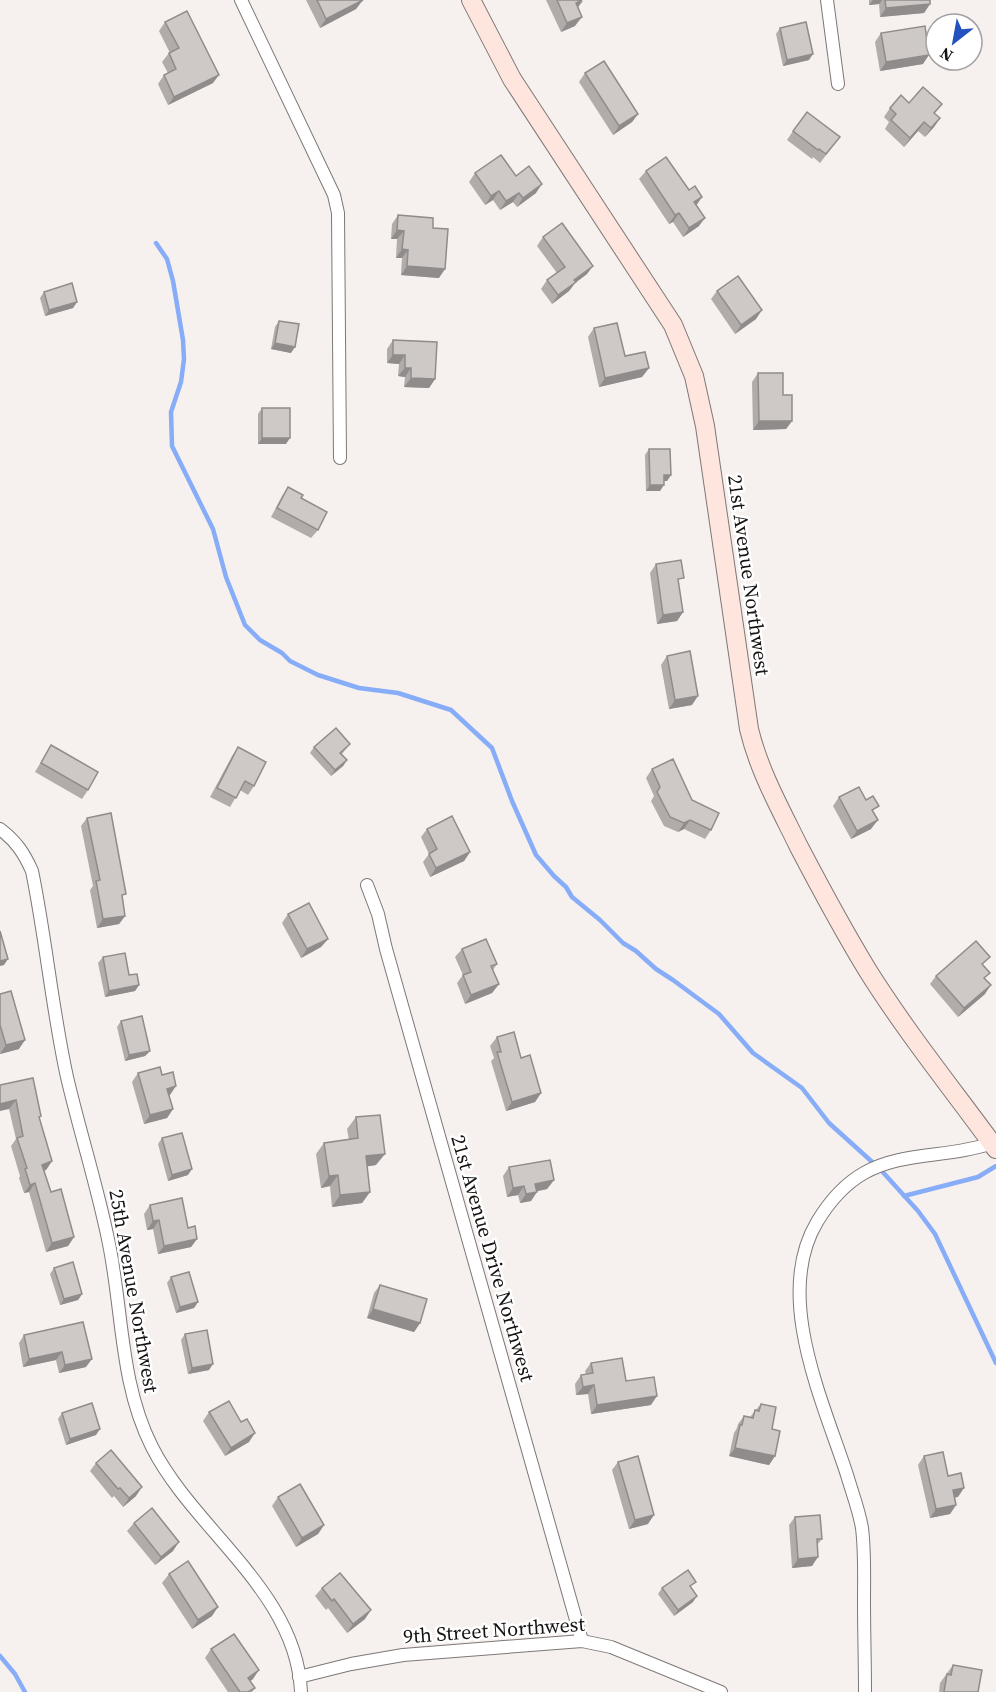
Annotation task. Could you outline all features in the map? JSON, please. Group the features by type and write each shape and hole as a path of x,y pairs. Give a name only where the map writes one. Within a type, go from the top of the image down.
{"street":[{"path":"241,0 334,195 338,213 340,458"},
{"name":"21st Avenue Northwest","path":"471,0 512,79 673,325 689,359 705,426 749,729 768,785 830,905 868,971 994,1146"},
{"path":"827,0 838,84"},
{"name":"25th Avenue Northwest","path":"0,829 16,842 25,854 32,871 67,1075 110,1246 127,1371 137,1412 165,1470 263,1592 277,1614 293,1651 301,1692"},
{"name":"21st Avenue Drive Northwest","path":"367,885 378,914 389,961 582,1641"},
{"path":"865,1692 862,1528 804,1338 798,1289 803,1253 812,1230 829,1203 850,1182 865,1172 897,1160 994,1146"},
{"name":"9th Street Northwest","path":"299,1677 351,1664 403,1655 582,1641 611,1647 721,1692"}],"building":[{"path":"317,0 363,0 326,19"},
{"path":"557,0 582,0 576,3 582,17 567,23"},
{"path":"885,0 930,0 930,4 886,8"},
{"path":"187,11 219,75 174,97 164,75 176,69 169,53 179,48 165,22"},
{"path":"806,22 813,54 787,60 780,28"},
{"path":"924,26 924,56 886,62 881,33"},
{"path":"604,61 638,114 619,126 585,73"},
{"path":"923,87 942,104 934,113 940,118 931,128 924,122 910,138 891,120 896,114 890,108 901,95 909,103"},
{"path":"807,112 840,137 826,154 793,131"},
{"path":"501,155 516,176 529,166 542,184 523,198 519,193 506,201 499,191 491,196 475,173"},
{"path":"666,157 689,190 695,186 702,197 694,202 705,218 689,228 679,213 675,215 646,171"},
{"path":"398,215 433,218 433,228 448,229 445,269 407,266 408,250 402,249 404,231 397,230"},
{"path":"562,223 593,266 558,295 547,280 565,267 543,237"},
{"path":"738,276 762,310 741,325 717,291"},
{"path":"72,283 77,302 49,310 44,292"},
{"path":"279,321 299,324 295,347 275,343"},
{"path":"617,323 625,356 645,352 649,368 605,378 594,328"},
{"path":"393,340 437,342 435,379 411,378 411,368 405,368 405,355 393,355"},
{"path":"758,373 783,373 783,395 792,395 792,421 759,421"},
{"path":"262,408 290,408 290,438 262,438"},
{"path":"649,449 670,449 671,475 664,475 664,485 650,485"},
{"path":"288,487 303,495 301,498 327,512 318,530 277,508"},
{"path":"681,560 684,578 678,579 683,612 663,615 656,564"},
{"path":"690,651 698,696 675,700 667,656"},
{"path":"336,728 350,744 340,753 347,760 335,770 314,747"},
{"path":"51,745 98,772 88,790 41,763"},
{"path":"238,747 266,762 254,786 245,781 236,798 217,788"},
{"path":"673,759 692,800 719,813 711,830 690,820 684,823 670,817 657,792 660,787 652,769"},
{"path":"859,787 866,800 873,796 879,806 872,810 878,820 857,831 839,797"},
{"path":"111,813 126,894 122,895 125,916 103,919 96,881 100,880 87,818"},
{"path":"452,816 470,852 436,868 429,854 437,849 427,829"},
{"path":"309,903 328,939 307,949 288,914"},
{"path":"0,931 8,959 0,961"},
{"path":"486,939 497,964 491,966 499,984 471,995 463,975 471,972 462,949"},
{"path":"976,941 990,957 982,964 990,973 984,978 991,985 964,1008 936,976"},
{"path":"125,953 129,975 137,974 139,985 109,991 103,957"},
{"path":"11,991 25,1040 6,1045 0,1025 0,994"},
{"path":"142,1016 150,1051 129,1055 121,1021"},
{"path":"514,1032 521,1058 530,1055 541,1093 512,1102 497,1052 501,1052 497,1037"},
{"path":"160,1067 162,1075 173,1072 176,1086 167,1089 173,1109 150,1115 138,1073"},
{"path":"33,1078 41,1116 39,1117 52,1161 42,1165 51,1192 61,1189 74,1237 52,1243 35,1183 30,1185 17,1138 23,1136 16,1100 0,1104 0,1085"},
{"path":"380,1115 385,1154 366,1156 370,1192 340,1195 338,1175 329,1176 324,1143 358,1138 356,1117"},
{"path":"182,1133 192,1169 172,1175 162,1138"},
{"path":"550,1160 554,1180 535,1184 537,1192 526,1194 524,1186 513,1188 509,1167"},
{"path":"182,1198 188,1228 195,1226 197,1239 164,1246 159,1220 153,1221 150,1205"},
{"path":"73,1262 82,1294 64,1299 54,1268"},
{"path":"189,1272 198,1302 180,1307 171,1277"},
{"path":"380,1285 427,1299 420,1323 373,1309"},
{"path":"83,1322 92,1359 65,1365 62,1352 29,1359 24,1335"},
{"path":"207,1330 213,1364 192,1368 185,1334"},
{"path":"622,1358 626,1381 654,1377 657,1396 597,1405 594,1385 583,1387 581,1375 593,1373 591,1363"},
{"path":"229,1401 241,1422 247,1419 255,1433 231,1448 209,1412"},
{"path":"92,1403 100,1429 70,1439 62,1413"},
{"path":"761,1404 776,1407 772,1429 780,1431 775,1456 735,1448 744,1416 753,1418 755,1410 759,1411"},
{"path":"111,1450 142,1487 129,1498 120,1488 118,1489 96,1463"},
{"path":"943,1452 948,1476 961,1473 964,1488 953,1490 956,1505 936,1509 924,1456"},
{"path":"638,1456 654,1515 635,1520 618,1462"},
{"path":"300,1484 324,1525 302,1538 278,1497"},
{"path":"152,1508 179,1542 161,1557 134,1523"},
{"path":"820,1515 822,1539 817,1539 818,1557 798,1559 795,1517"},
{"path":"188,1561 218,1607 198,1620 169,1574"},
{"path":"688,1570 696,1582 690,1586 697,1596 678,1610 662,1588"},
{"path":"340,1573 371,1610 353,1624 334,1599 332,1601 322,1588"},
{"path":"234,1634 259,1670 248,1678 255,1688 248,1692 240,1692 211,1649"},
{"path":"953,1665 982,1670 978,1692 944,1692 947,1674 951,1675"}],"waterway":[{"path":"156,243 167,259 183,340 184,359 181,382 171,412 172,446 213,529 226,577 245,625 260,640 282,653 290,661 318,675 359,688 398,693 451,710 492,748 536,855 566,887 572,897 623,943 719,1014 753,1053 802,1088 829,1123 880,1169 918,1211 935,1234 996,1363"},
{"path":"904,1196 978,1177 996,1166"},
{"path":"0,1656 15,1674 25,1692"}]}
